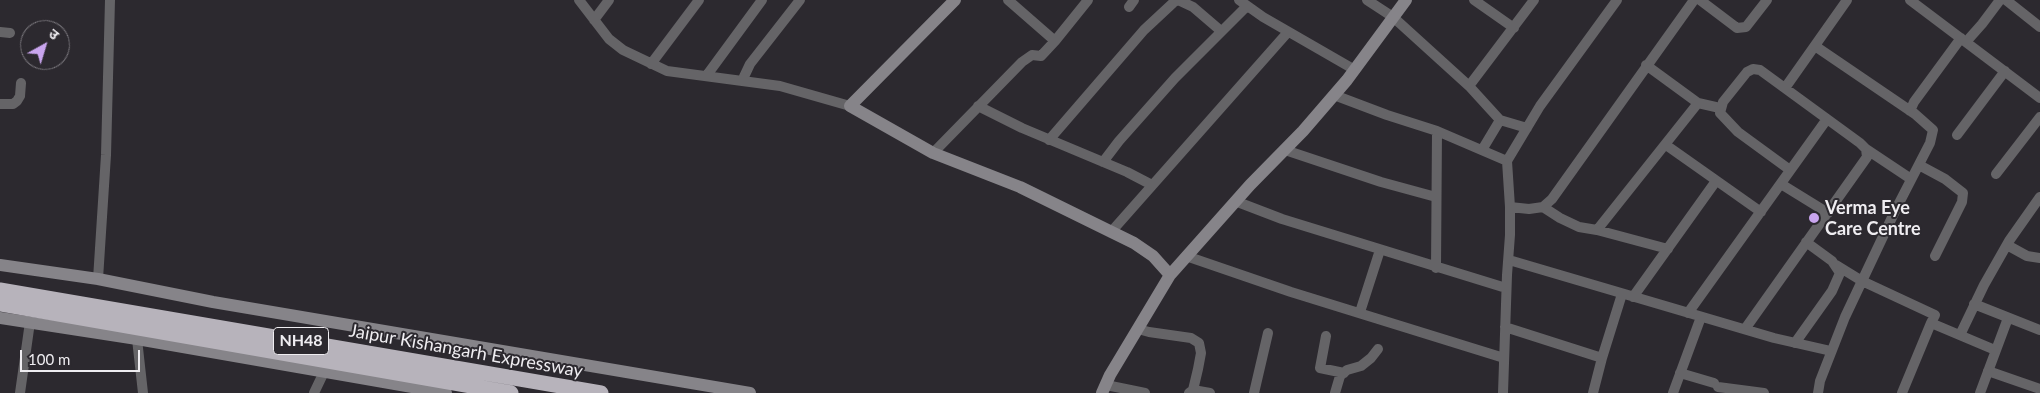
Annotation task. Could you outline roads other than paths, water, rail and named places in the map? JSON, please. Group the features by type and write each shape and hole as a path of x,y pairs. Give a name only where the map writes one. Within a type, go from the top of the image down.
{"highway":[{"name":"Jaipur Kishangarh Expressway","path":"0,290 601,393"},
{"name":"Jaipur Kishangarh Expressway","path":"0,304 511,393"}],"street":[{"path":"98,279 106,155 110,0"},
{"path":"579,0 609,38 623,50 651,64 667,70 780,86 850,106 932,153 1020,187 1134,243 1153,256 1170,275"},
{"path":"594,20 609,0"},
{"path":"651,64 699,0"},
{"path":"707,75 762,0"},
{"path":"742,81 750,64 800,0"},
{"path":"850,106 955,0"},
{"path":"1008,0 1055,41"},
{"path":"932,153 1022,62 1032,55 1041,56 1088,0"},
{"path":"1049,140 1144,30 1174,2 1178,0 1194,7 1221,31"},
{"path":"1367,0 1393,17 1469,86 1500,120 1527,128"},
{"path":"1145,393 1104,389 1170,275 1235,201 1334,95 1355,70 1406,0"},
{"path":"1474,0 1514,28"},
{"path":"1469,86 1534,0"},
{"path":"1503,393 1510,207 1507,161 1540,106 1617,0"},
{"path":"1510,207 1529,209 1543,207 1552,199 1694,0"},
{"path":"1700,0 1737,28 1746,27 1767,0"},
{"path":"1785,88 1847,0"},
{"path":"1910,0 2040,98"},
{"path":"1910,111 1914,102 1963,40 1982,24 2000,0"},
{"path":"2006,0 2040,27"},
{"path":"1103,162 1169,84 1221,31 1243,3 1288,32 1355,70"},
{"path":"1111,232 1288,32"},
{"path":"1816,46 1910,111 1933,130 1930,143 1862,281 1831,351 1820,381 1818,393"},
{"path":"1646,65 1698,103 1720,108"},
{"path":"1790,170 1738,132 1720,113 1723,102 1746,72 1752,69 1760,70 1866,149 1911,179"},
{"path":"1956,135 2005,72"},
{"path":"0,104 13,104 17,101 20,96 21,83"},
{"path":"1334,95 1437,131 1507,161"},
{"path":"1597,230 1698,103"},
{"path":"978,106 1049,140 1152,185"},
{"path":"1996,174 2040,117"},
{"path":"1688,313 1827,119"},
{"path":"1482,150 1500,120"},
{"path":"1436,268 1437,131"},
{"path":"1666,144 1761,212"},
{"path":"1744,329 1867,157 1866,149"},
{"path":"1284,150 1380,182 1436,197"},
{"path":"1919,165 1945,178 1962,193 1962,202 1935,256"},
{"path":"1633,297 1716,181"},
{"path":"1781,184 1828,213"},
{"path":"1960,335 1974,304 2007,245 2040,198"},
{"path":"1235,201 1282,219 1506,288"},
{"path":"1543,207 1579,227 1668,249"},
{"path":"1806,242 1836,266 1862,281 1934,315 1902,393"},
{"path":"2007,245 2027,256 2040,258"},
{"path":"1360,312 1380,250"},
{"path":"1186,256 1291,292 1504,358"},
{"path":"1509,260 1700,317 1831,351"},
{"path":"0,265 98,279 213,302 750,393"},
{"path":"1795,343 1838,279 1840,273 1836,266"},
{"path":"1593,393 1622,294"},
{"path":"1974,304 2040,330"},
{"path":"1674,393 1700,317"},
{"path":"0,318 324,372 401,390 446,393"},
{"path":"1980,393 2008,318"},
{"path":"20,393 30,322"},
{"path":"1931,323 1996,350"},
{"path":"1505,327 1602,358"},
{"path":"1138,329 1191,338 1199,343 1201,353 1191,391 1210,393"},
{"path":"1254,393 1268,333"},
{"path":"1326,336 1320,368 1344,373"},
{"path":"137,340 143,393"},
{"path":"1335,393 1340,376 1361,366 1378,350"},
{"path":"1988,371 2040,390"},
{"path":"314,393 324,372"},
{"path":"1680,373 1716,385 1764,393"}],"place":[{"name":"Verma Eye Care Centre","path":"1814,218"}]}
